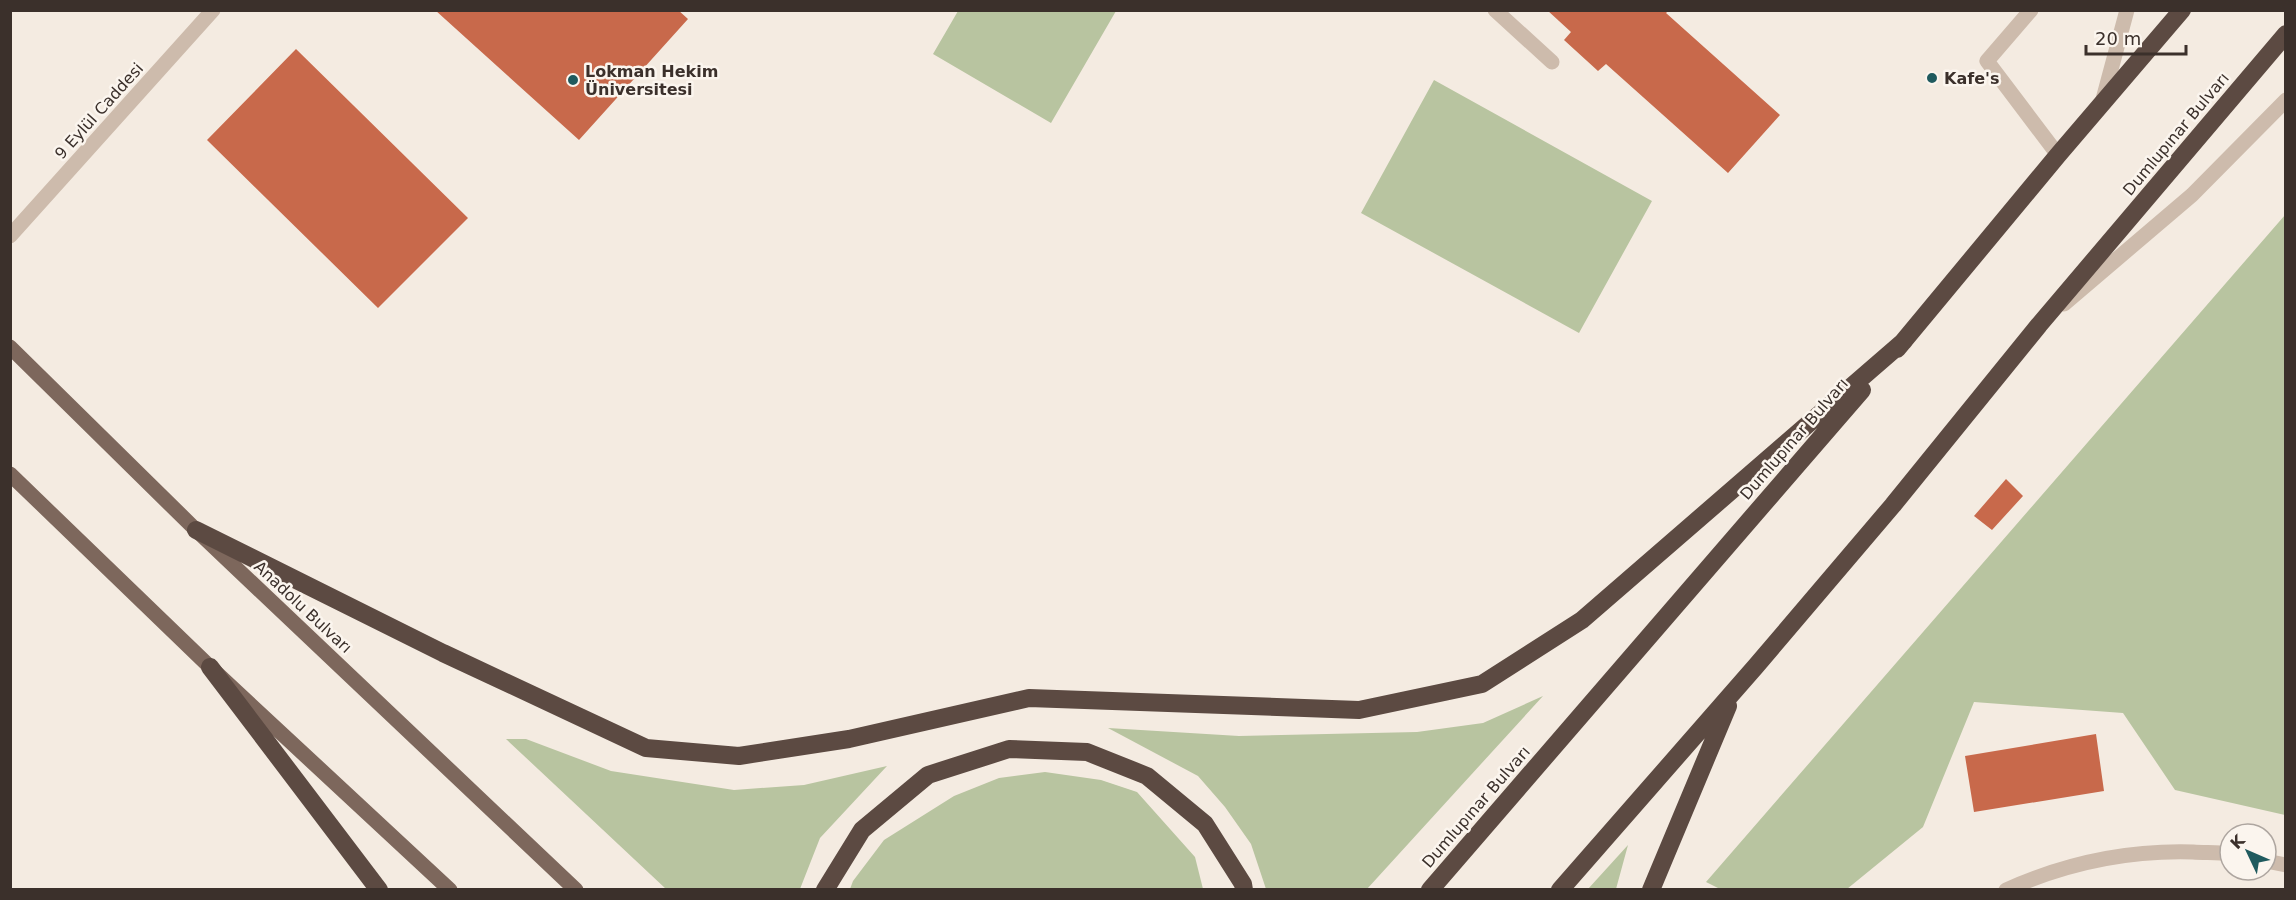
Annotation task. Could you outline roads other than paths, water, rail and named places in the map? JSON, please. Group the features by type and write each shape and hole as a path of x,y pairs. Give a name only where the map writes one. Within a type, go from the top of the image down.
{"highway":[{"name":"Dumlupınar Bulvarı","path":"1430,890 1904,341 2058,154 2182,10"},
{"name":"Dumlupınar Bulvarı","path":"1560,890 1893,505 2039,325 2286,34"},
{"path":"196,530 443,653 646,748 739,756 849,739 1029,698 1359,710 1482,684 1582,620 1904,341"},
{"path":"210,667 379,890"},
{"path":"1651,890 1734,691"},
{"path":"825,890 862,830 928,775 1009,749 1087,752 1148,776 1206,824 1243,884 1244,890"}],"main road":[{"name":"Anadolu Bulvarı","path":"10,347 196,530 576,890"},
{"path":"10,474 210,667 450,890"},
{"path":"10,488 45,507"}],"street":[{"name":"9 Eylül Caddesi","path":"10,236 213,10"},
{"path":"1495,10 1552,62"},
{"path":"2031,10 1987,62 2058,154"},
{"path":"2102,103 2127,10"},
{"path":"2039,325 2192,195 2286,100"},
{"path":"2006,890 2039,875 2100,858 2163,851 2218,853"}],"place":[{"name":"Kafe's","path":"1932,78"},
{"name":"Lokman Hekim Üniversitesi","path":"573,80"}]}
